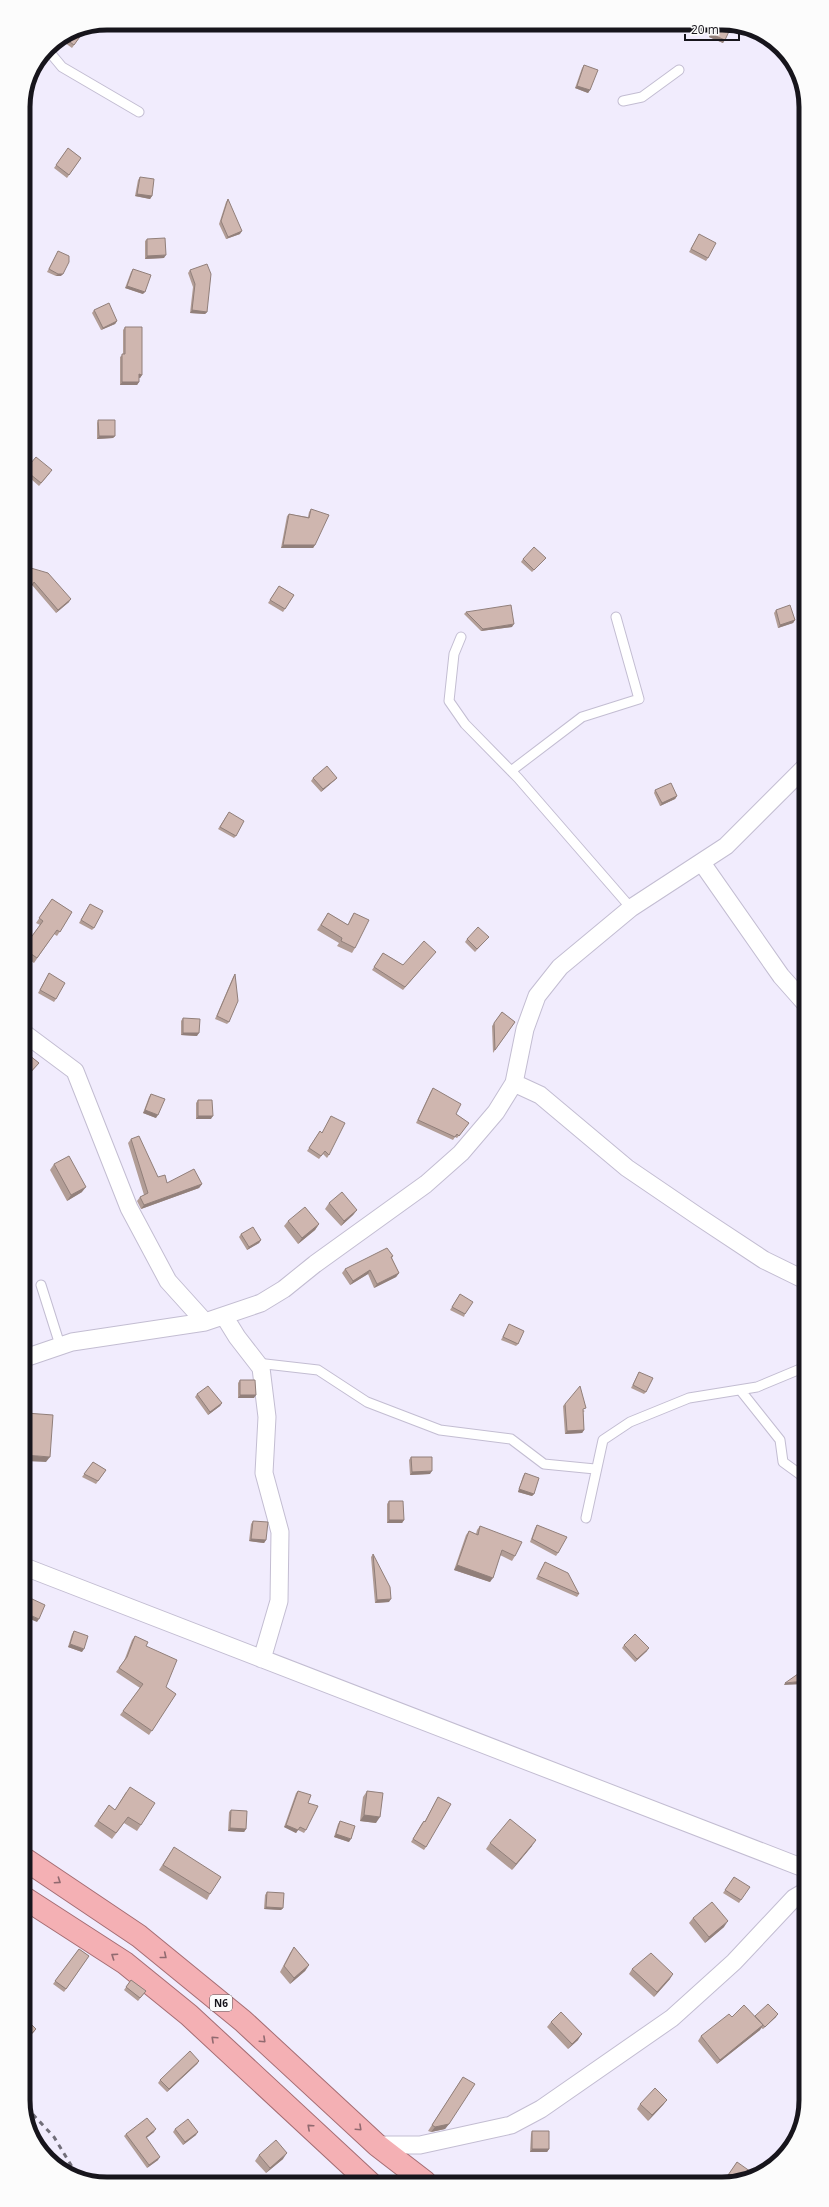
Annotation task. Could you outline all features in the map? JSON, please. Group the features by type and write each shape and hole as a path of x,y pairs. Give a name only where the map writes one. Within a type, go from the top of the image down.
{"highway":[{"name":"N6","path":"30,1863 139,1936 243,2021 377,2145 402,2164 415,2177"},
{"path":"30,1902 125,1963 189,2015 350,2162 364,2177"},
{"path":"350,2162 361,2177"},
{"path":"402,2164 419,2177"}],"street":[{"path":"30,1356 60,1345 106,1336 205,1322 261,1303 284,1289 314,1264 426,1184 477,1137 496,1112 514,1083 525,1029 537,996 560,967 631,908 726,846 799,773"},
{"path":"702,863 781,976 799,996"},
{"path":"30,1037 75,1071 129,1208 168,1281 205,1322"},
{"path":"514,1083 540,1095 628,1168 699,1217 764,1260 799,1277"},
{"path":"224,1316 261,1368 267,1417 264,1474 280,1532 279,1601 262,1659"},
{"path":"30,1569 799,1866"},
{"path":"377,2145 420,2145 511,2125 541,2109 672,2018 734,1962 794,1898 799,1895"}],"lane":[{"path":"52,54 62,67 139,112"},
{"path":"623,101 642,97 679,70"},
{"path":"511,772 582,717 638,699 616,617"},
{"path":"461,637 454,654 449,701 465,724 511,772 631,908"},
{"path":"41,1284 60,1345"},
{"path":"257,1363 318,1370 367,1402 440,1430 511,1439 544,1464 595,1469"},
{"path":"586,1518 595,1469 603,1440 630,1422 689,1398 741,1391 757,1387 799,1369"},
{"path":"741,1391 780,1440 783,1462 799,1474"}],"building":[{"path":"712,30 730,30 725,40 711,34"},
{"path":"81,35 74,45 68,40"},
{"path":"584,65 598,70 590,90 577,86"},
{"path":"68,148 81,158 69,175 56,165"},
{"path":"140,177 154,179 152,196 137,194"},
{"path":"228,199 242,231 228,237 221,221"},
{"path":"699,234 716,243 708,258 691,249"},
{"path":"165,238 166,255 147,256 147,239"},
{"path":"58,251 69,256 69,262 63,274 58,274 49,269"},
{"path":"207,264 211,274 207,312 192,310 195,284 190,270"},
{"path":"133,269 151,275 145,292 127,286"},
{"path":"109,303 117,321 103,328 94,310"},
{"path":"125,327 142,327 142,375 139,374 139,382 122,382 122,354 125,354"},
{"path":"98,420 115,420 115,436 99,436"},
{"path":"36,457 52,470 41,483 30,474 30,464"},
{"path":"311,509 329,515 315,545 283,545 289,514 309,518"},
{"path":"534,547 546,558 534,570 523,559"},
{"path":"30,568 48,573 71,599 58,610 34,582 30,588"},
{"path":"279,586 294,595 285,609 270,600"},
{"path":"511,605 514,624 483,629 466,612"},
{"path":"790,605 795,620 780,625 776,610"},
{"path":"327,766 337,778 323,789 313,778"},
{"path":"671,783 677,796 662,803 655,790"},
{"path":"229,812 244,821 236,836 220,827"},
{"path":"52,899 72,912 60,932 57,930 37,958 30,953 30,939 43,921 39,918"},
{"path":"90,904 103,911 94,928 81,920"},
{"path":"328,913 348,925 354,913 369,920 355,948 341,941 342,938 321,925"},
{"path":"478,927 489,937 477,949 467,939"},
{"path":"424,941 436,952 405,987 374,967 383,953 403,965"},
{"path":"49,973 65,983 56,999 40,990"},
{"path":"235,974 238,1001 229,1022 217,1016"},
{"path":"502,1012 515,1022 495,1050 494,1023"},
{"path":"183,1018 200,1019 199,1033 183,1033"},
{"path":"30,1056 39,1063 30,1073"},
{"path":"433,1088 461,1104 456,1114 469,1123 459,1136 457,1134 455,1137 418,1120"},
{"path":"151,1094 165,1099 158,1115 145,1110"},
{"path":"198,1100 212,1100 213,1116 198,1116"},
{"path":"331,1116 345,1123 329,1155 325,1151 321,1156 309,1148 320,1131 322,1133"},
{"path":"139,1136 158,1177 165,1175 167,1183 194,1169 202,1184 144,1205 140,1197 148,1193 131,1139"},
{"path":"69,1156 86,1187 71,1195 54,1164"},
{"path":"342,1192 357,1210 344,1221 329,1203"},
{"path":"305,1207 319,1224 302,1238 288,1221"},
{"path":"253,1227 261,1240 249,1247 241,1234"},
{"path":"387,1248 393,1256 391,1257 399,1273 377,1284 370,1270 353,1281 345,1269"},
{"path":"460,1294 473,1302 465,1314 452,1307"},
{"path":"509,1324 524,1331 518,1344 503,1337"},
{"path":"639,1372 653,1378 646,1392 633,1385"},
{"path":"240,1380 255,1380 256,1395 240,1395"},
{"path":"208,1386 222,1403 210,1412 197,1394"},
{"path":"580,1386 586,1408 583,1409 584,1430 567,1431 565,1404"},
{"path":"30,1413 53,1415 50,1457 30,1455"},
{"path":"411,1457 432,1457 432,1471 412,1472"},
{"path":"93,1462 106,1470 98,1481 84,1474"},
{"path":"525,1473 539,1478 534,1494 519,1489"},
{"path":"389,1501 403,1501 404,1520 389,1520"},
{"path":"253,1521 268,1522 266,1540 251,1539"},
{"path":"537,1525 567,1537 558,1553 532,1539"},
{"path":"480,1526 522,1542 515,1556 502,1550 493,1578 457,1565 469,1531 478,1535"},
{"path":"373,1554 390,1587 391,1599 377,1600"},
{"path":"545,1562 568,1573 579,1594 538,1576"},
{"path":"30,1598 45,1605 39,1619 30,1615"},
{"path":"74,1631 88,1636 84,1649 70,1644"},
{"path":"635,1634 649,1648 637,1659 624,1645"},
{"path":"135,1636 148,1642 146,1646 177,1660 166,1687 176,1694 152,1731 123,1711 143,1684 119,1668 127,1657"},
{"path":"799,1673 799,1682 785,1683"},
{"path":"130,1787 155,1803 141,1825 128,1817 116,1833 98,1821 109,1805 115,1810"},
{"path":"298,1791 311,1795 308,1803 318,1806 306,1830 300,1827 298,1830 286,1825"},
{"path":"367,1791 383,1793 380,1817 364,1815"},
{"path":"438,1797 451,1804 426,1847 413,1839 424,1821 425,1822"},
{"path":"231,1810 247,1811 246,1829 230,1828"},
{"path":"510,1819 536,1840 516,1864 490,1843"},
{"path":"340,1821 355,1826 351,1839 336,1834"},
{"path":"174,1847 221,1877 210,1894 163,1865"},
{"path":"734,1877 750,1887 741,1900 725,1890"},
{"path":"267,1892 284,1893 283,1908 266,1907"},
{"path":"712,1902 728,1921 709,1937 693,1918"},
{"path":"294,1947 309,1965 294,1978 284,1966"},
{"path":"79,1949 89,1956 66,1989 55,1981"},
{"path":"651,1953 673,1974 657,1992 632,1969"},
{"path":"131,1980 146,1991 140,1998 126,1987"},
{"path":"768,2004 778,2014 765,2027 755,2016"},
{"path":"744,2005 763,2025 720,2060 701,2036 729,2014 732,2017"},
{"path":"561,2012 582,2034 572,2044 551,2022"},
{"path":"30,2023 36,2029 30,2035"},
{"path":"190,2051 199,2061 169,2089 160,2080"},
{"path":"463,2077 475,2084 449,2124 435,2127 432,2125"},
{"path":"655,2088 667,2100 652,2115 640,2104"},
{"path":"147,2118 156,2129 146,2137 160,2157 149,2165 126,2134"},
{"path":"188,2119 198,2132 185,2142 175,2129"},
{"path":"532,2131 549,2131 549,2149 532,2149"},
{"path":"276,2140 287,2153 270,2168 259,2155"},
{"path":"737,2162 750,2171 742,2174 727,2176"}],"railway":[{"path":"32,2113 54,2137 74,2170"}]}
